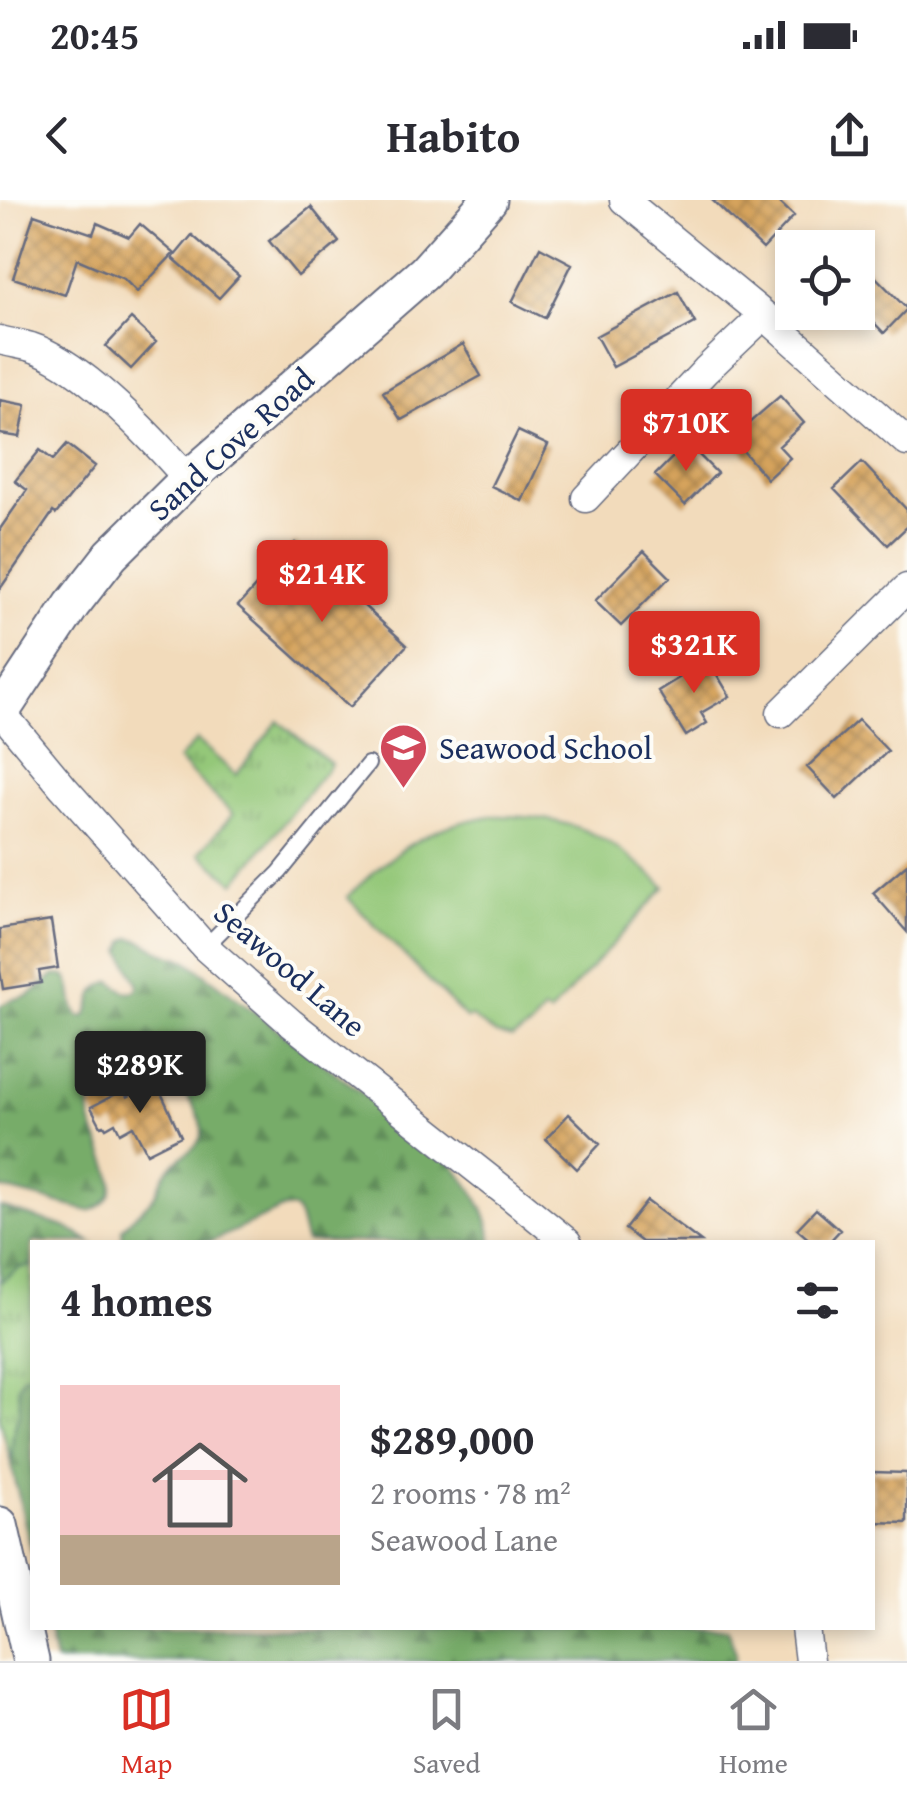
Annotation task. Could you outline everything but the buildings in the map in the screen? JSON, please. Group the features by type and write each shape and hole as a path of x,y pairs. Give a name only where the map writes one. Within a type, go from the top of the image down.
{"street":[{"name":"Sand Cove Road","path":"0,713 85,587 111,556 188,479 425,272 489,200"},
{"path":"624,200 764,315 907,442"},
{"path":"586,498 706,370 764,315"},
{"path":"0,340 33,348 78,372 164,451 188,479"},
{"path":"781,713 907,588"},
{"name":"Seawood Lane","path":"0,713 205,946 291,1022 565,1240"},
{"path":"0,1524 31,1661"},
{"path":"805,1630 808,1661"}],"lane":[{"path":"205,946 280,872 368,764"}],"green space":[{"path":"278,721 331,764 235,883 199,853 233,814 178,760 197,740 236,775"},
{"path":"491,816 544,819 586,831 625,853 665,887 549,1014 544,1010 531,1027 512,1038 496,1034 470,1016 467,1019 347,897 412,843 447,827"},
{"path":"130,938 144,942 190,963 447,1157 482,1207 492,1240 305,1240 296,1211 284,1208 214,1240 123,1240 122,1229 150,1201 168,1170 201,1138 202,1130 195,1109 180,1088 165,1077 143,1071 120,1074 97,1087 89,1104 112,1184 108,1200 89,1211 0,1188 0,1006 28,996 55,975 65,976 68,981 80,1017 86,1016 95,992 104,984 112,981 126,991 137,990 139,985 122,952"},
{"path":"0,1207 65,1227 88,1240 30,1240 30,1265 19,1268 0,1282"},
{"path":"30,1265 30,1377 18,1386 20,1408 11,1463 0,1419 0,1282 19,1268"},
{"path":"30,1375 30,1544 11,1463 20,1408 18,1386 23,1376"},
{"path":"48,1630 728,1630 736,1653 735,1661 55,1661"}],"place":[{"name":"Seawood School","path":"404,790"}]}
